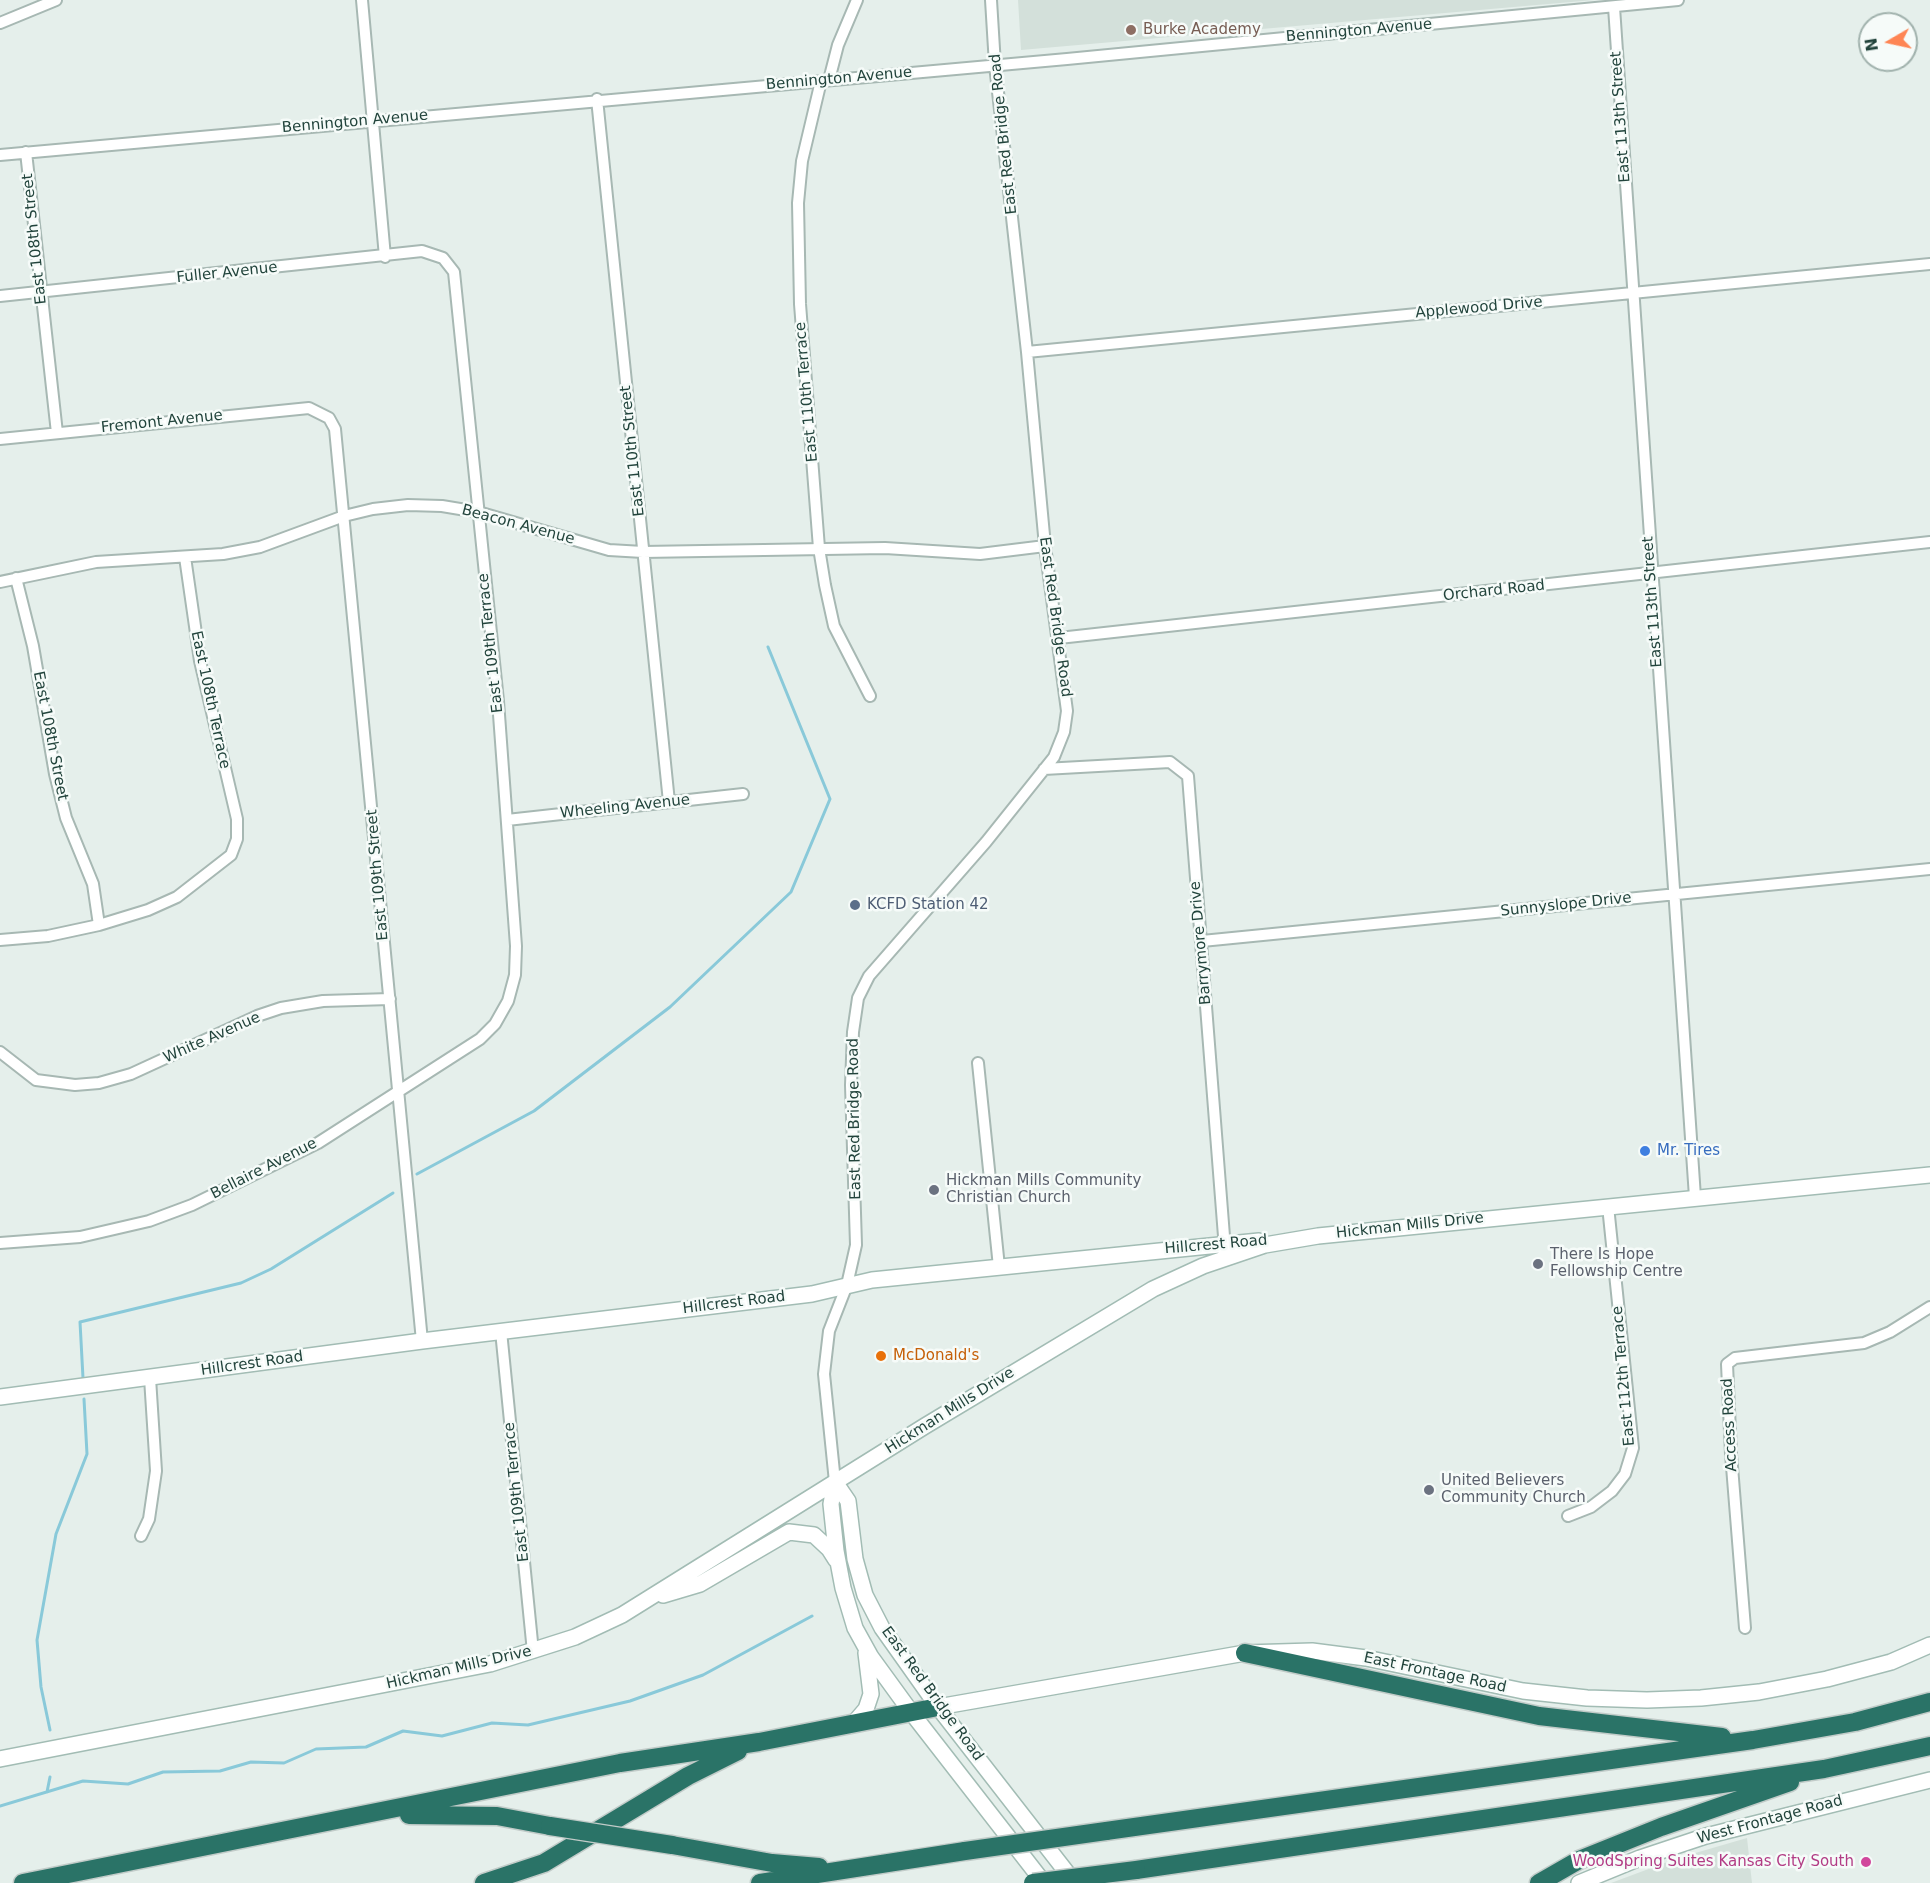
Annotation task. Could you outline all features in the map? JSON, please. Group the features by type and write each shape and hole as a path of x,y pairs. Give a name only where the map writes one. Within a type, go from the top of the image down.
{"highway":[{"path":"1245,1653 1539,1716 1753,1740"},
{"path":"760,1883 965,1851 1753,1740 1855,1722 1930,1702"},
{"path":"23,1883 377,1814 620,1763 759,1742 938,1707"},
{"path":"484,1883 544,1863 688,1776 759,1742"},
{"path":"1033,1883 1136,1870 1824,1769 1930,1746"},
{"path":"1539,1883 1579,1860 1661,1827 1824,1769"},
{"path":"377,1814 497,1816 772,1863 848,1869"}],"street":[{"path":"0,23 56,0"},
{"path":"362,0 385,257"},
{"name":"East 110th Terrace","path":"857,0 825,81 802,161 797,237 819,548 834,626 870,696"},
{"name":"East Red Bridge Road","path":"991,0 995,64 1027,352 1045,546 1067,711 1064,732 1054,757 986,842 869,976 858,998 853,1032 851,1085 857,1228 847,1285 829,1331 824,1374 835,1482 831,1504 838,1563 852,1618 864,1644 911,1712 1044,1883"},
{"name":"Bennington Avenue","path":"0,155 597,99 825,81 1678,0"},
{"name":"East 113th Street","path":"1614,7 1695,1197"},
{"name":"East 110th Street","path":"597,99 669,802"},
{"name":"East 108th Street","path":"26,152 57,433"},
{"name":"Fuller Avenue","path":"0,296 431,252 443,258 449,265"},
{"name":"Applewood Drive","path":"1027,352 1930,264"},
{"name":"East 109th Terrace","path":"449,265 454,272 478,512 507,820 516,946 515,975 508,1001 497,1020"},
{"name":"Fremont Avenue","path":"0,439 309,408 322,414"},
{"name":"East 109th Street","path":"322,414 329,418 335,429 422,1341"},
{"name":"Beacon Avenue","path":"0,582 96,562 223,554 260,547 344,516 373,509 408,505 442,506 478,512 609,550 643,552 885,548 980,554 1045,546"},
{"name":"Orchard Road","path":"1059,638 1930,542"},
{"name":"East 108th Terrace","path":"99,925 148,910 177,897 231,855 236,842 237,819 200,661 184,557"},
{"name":"East 108th Street","path":"16,578 33,646 55,774 66,818 93,884 99,925"},
{"name":"Barrymore Drive","path":"1044,769 1170,762 1188,776 1225,1251"},
{"name":"Wheeling Avenue","path":"507,820 743,794"},
{"name":"Sunnyslope Drive","path":"1202,941 1930,869"},
{"path":"0,940 48,936 99,925"},
{"name":"White Avenue","path":"0,1052 36,1080 75,1085 99,1083 131,1074 257,1016 281,1008 323,1001 390,999"},
{"name":"Bellaire Avenue","path":"0,1244 80,1237 115,1231 181,1209 318,1143 480,1040 497,1020"},
{"path":"978,1063 999,1267"},
{"name":"Hickman Mills Drive","path":"1318,1236 1930,1175"},
{"name":"East 112th Terrace","path":"1568,1516 1591,1507 1612,1491 1624,1474 1633,1448 1608,1206"},
{"name":"Hillcrest Road","path":"0,1397 422,1341 812,1294 872,1280 999,1267 1225,1251 1318,1236"},
{"name":"Hickman Mills Drive","path":"0,1759 490,1664 575,1637 622,1615 649,1599 835,1482 1146,1293 1203,1266 1225,1251"},
{"name":"Access Road","path":"1745,1628 1731,1454 1727,1364 1735,1358 1864,1342 1890,1332 1930,1307"},
{"name":"East 109th Terrace","path":"501,1331 533,1652"},
{"path":"141,1536 149,1519 156,1471 150,1378"},
{"name":"East Red Bridge Road","path":"835,1482 848,1502 855,1559 865,1594 882,1628 938,1707 1075,1883"},
{"path":"649,1599 700,1584 789,1532 814,1535 830,1549 838,1563"},
{"path":"854,1723 866,1709 871,1694 864,1644"},
{"name":"East Frontage Road","path":"938,1707 1245,1653 1312,1651 1366,1658 1523,1691 1587,1698 1647,1700 1759,1692 1827,1679 1891,1662 1930,1645"},
{"name":"West Frontage Road","path":"1579,1883 1640,1858 1706,1836 1930,1780"}],"shaded area":[{"name":"Burke Academy","path":"1018,0 1594,0 1021,50"},
{"path":"1747,1838 1752,1883 1611,1883 1678,1858"}],"waterway":[{"path":"417,1174 534,1111 670,1007 791,892 830,799 768,647"},
{"path":"83,1378 80,1322 241,1283 271,1269 393,1193"},
{"path":"50,1730 41,1687 37,1640 56,1534 87,1454 84,1399"},
{"path":"0,1806 83,1781 128,1784 163,1772 220,1771 251,1762 284,1763 316,1749 366,1747 403,1731 442,1736 492,1723 528,1725 630,1701 703,1675 812,1616"},
{"path":"47,1792 50,1777"}],"place":[{"name":"Burke Academy","path":"1131,30"},
{"name":"KCFD Station 42","path":"855,905"},
{"name":"Mr. Tires","path":"1645,1151"},
{"name":"Hickman Mills Community Christian Church","path":"934,1190"},
{"name":"There Is Hope Fellowship Centre","path":"1538,1264"},
{"name":"McDonald's","path":"881,1356"},
{"name":"United Believers Community Church","path":"1429,1490"},
{"name":"WoodSpring Suites Kansas City South","path":"1866,1862"}]}
